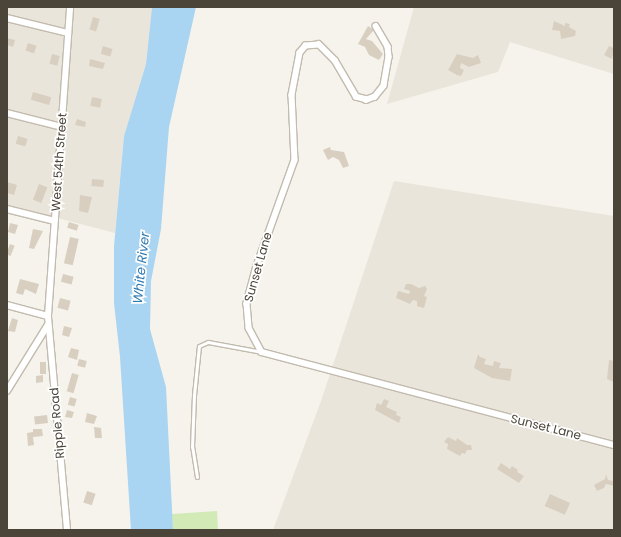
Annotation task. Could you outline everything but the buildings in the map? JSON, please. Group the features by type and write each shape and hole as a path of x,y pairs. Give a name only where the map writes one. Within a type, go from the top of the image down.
{"street":[{"name":"West 54th Street","path":"48,316 70,7"},
{"path":"7,18 68,33"},
{"name":"Sunset Lane","path":"376,26 388,47 390,57 384,86 375,97 367,100 356,97 335,61 319,45 306,46 300,53 292,95 294,160 257,266 247,304 249,328 262,352 614,445"},
{"path":"7,113 62,128"},
{"path":"7,209 55,221"},
{"path":"7,305 48,316"},
{"name":"Ripple Road","path":"48,316 67,530"},
{"path":"7,391 48,325"}],"lane":[{"path":"197,477 192,447 196,364 199,346 208,342 262,352"}],"shaded area":[{"path":"7,7 152,7 146,64 124,136 115,233 7,205"},
{"path":"414,7 614,7 614,74 510,42 498,72 387,104"},
{"path":"394,181 614,216 614,530 273,530 321,401"}],"green space":[{"path":"217,511 218,530 173,530 172,514"}],"water":[{"name":"White River","path":"152,7 196,7 169,127 161,229 151,281 150,329 166,387 173,530 131,530 120,357 114,303 114,246 124,136 146,64"}]}
